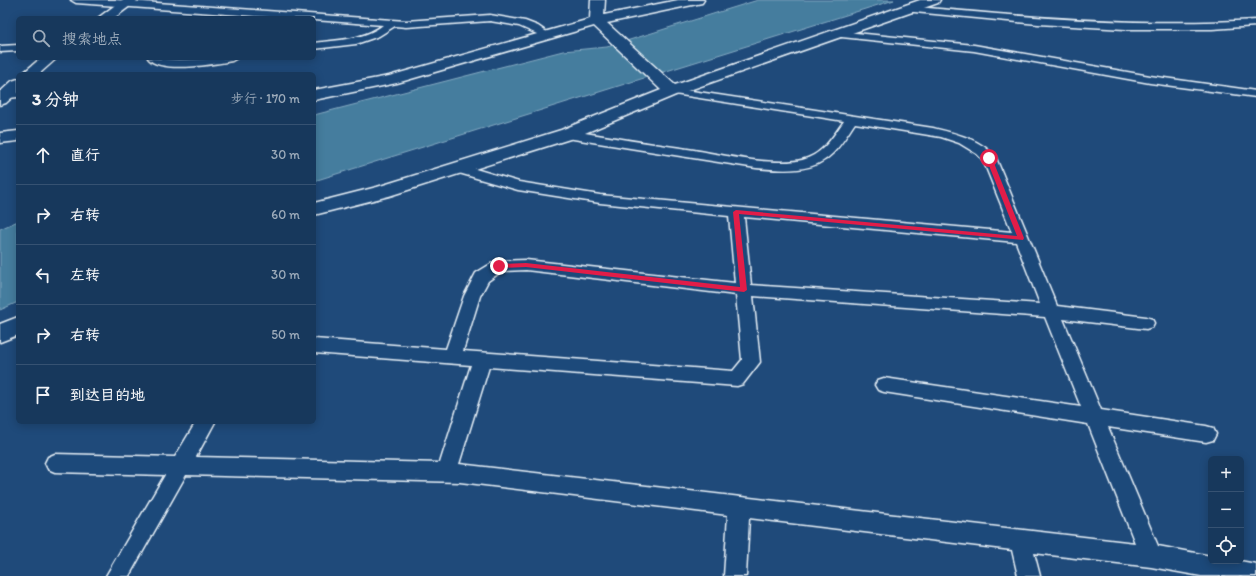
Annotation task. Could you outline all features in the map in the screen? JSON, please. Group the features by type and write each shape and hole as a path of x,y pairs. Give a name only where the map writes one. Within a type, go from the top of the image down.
{"street":[{"path":"598,0 597,21 672,91"},
{"path":"316,95 391,80 597,21 697,0"},
{"path":"316,208 382,192 567,134 672,91 933,0"},
{"path":"108,16 128,2"},
{"path":"32,72 48,60"},
{"path":"6,96 16,86"},
{"path":"0,138 16,136"},
{"path":"0,333 16,327"}],"lane":[{"path":"76,0 128,2 296,16"},
{"path":"177,16 186,8"},
{"path":"907,9 1107,26 1209,27 1256,23"},
{"path":"316,17 393,23 432,23 490,18 521,23 546,35"},
{"path":"316,46 368,37 385,31 393,23"},
{"path":"836,34 927,42 1157,80 1256,94"},
{"path":"0,49 16,48"},
{"path":"155,60 172,71 218,60"},
{"path":"672,91 852,118 943,134 964,140 980,148 989,158 1151,556"},
{"path":"567,134 756,164 784,166 809,163 827,152 852,118"},
{"path":"457,168 518,186 600,199 1021,238"},
{"path":"316,346 737,379 751,362 736,212"},
{"path":"452,357 472,296 482,276 499,266 526,265 744,290 1051,311 1146,323"},
{"path":"447,472 482,360"},
{"path":"884,385 1206,434"},
{"path":"118,576 205,424"},
{"path":"55,463 447,472 518,479 1151,556 1256,575"},
{"path":"735,576 738,506"},
{"path":"1020,540 1029,576"}],"water":[{"path":"758,0 894,0 316,180 316,114 563,51 607,47"},
{"path":"16,222 16,303 0,310 0,229"}],"route":[{"path":"499,266 526,265 744,290 736,212 1021,238 989,158"}]}
